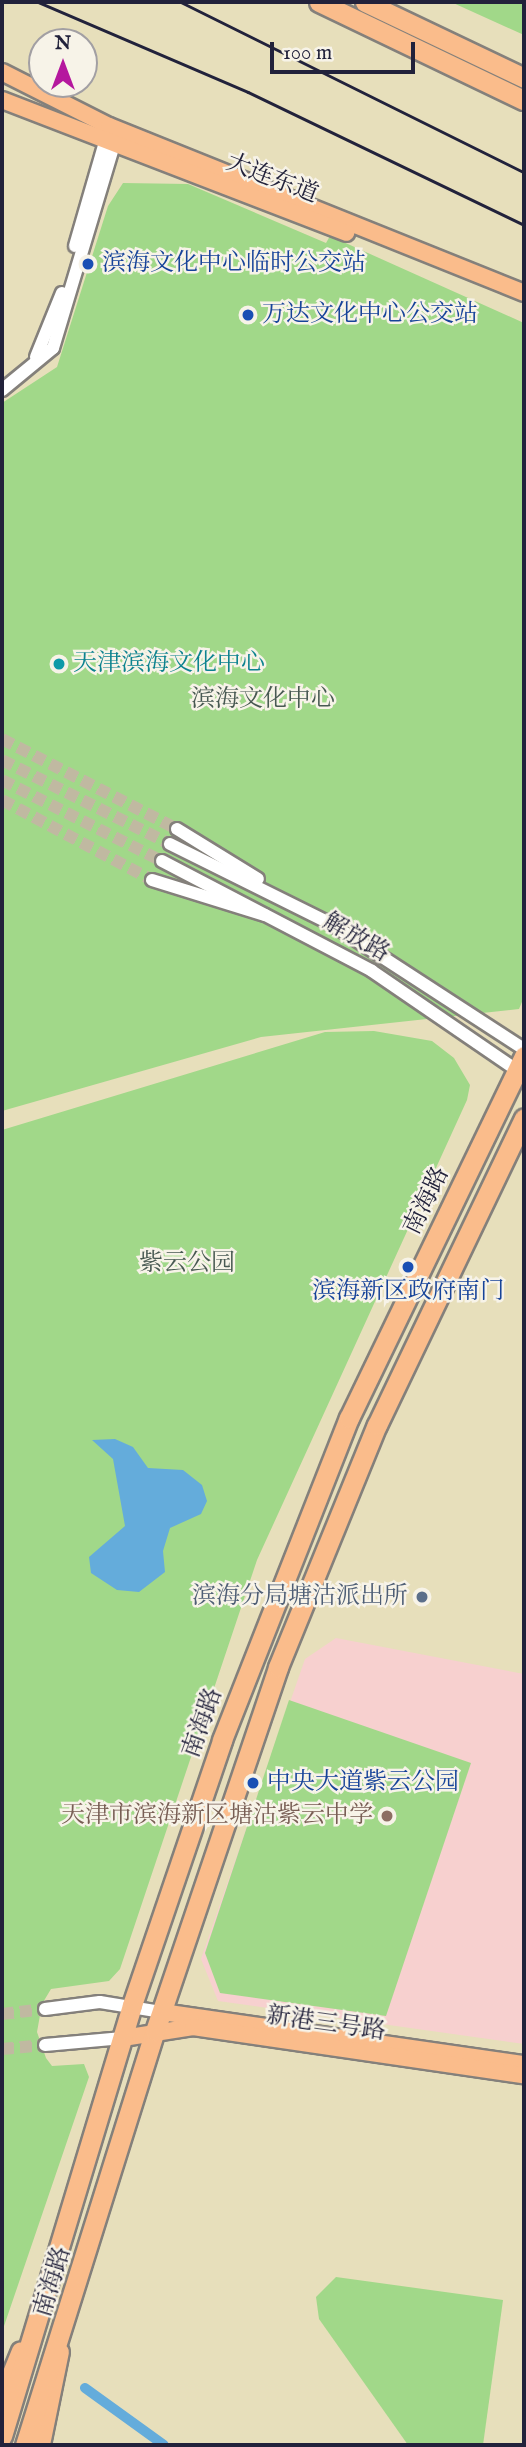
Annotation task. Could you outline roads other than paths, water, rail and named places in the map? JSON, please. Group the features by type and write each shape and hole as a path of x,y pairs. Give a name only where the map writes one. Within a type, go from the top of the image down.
{"highway":[{"path":"319,2 524,100"},
{"path":"365,2 524,78"},
{"name":"南海路","path":"2,2436 132,2005 222,1740 349,1418 522,1067"},
{"name":"南海路","path":"25,2445 64,2329 155,2031 317,1566 524,1118"}],"main road":[{"path":"2,72 112,135"},
{"name":"大连东道","path":"2,100 112,135 524,293"},
{"name":"大连东道","path":"112,135 524,303"},
{"name":"新港三号路","path":"162,2012 524,2063"},
{"name":"新港三号路","path":"122,2038 193,2027 524,2075"},
{"path":"2,2395 41,2311"},
{"path":"42,2445 64,2329"}],"street":[{"path":"2,390 54,348 71,277 112,135"},
{"path":"2,381 45,346 71,277"},
{"path":"177,829 284,897"},
{"name":"解放路","path":"170,844 284,897 408,969 524,1049"},
{"name":"解放路","path":"162,861 277,918 424,1003 522,1067"},
{"path":"152,880 277,918"},
{"path":"45,2009 132,2005 162,2012"},
{"path":"45,2045 122,2038"}],"water":[{"path":"115,1439 133,1447 148,1468 183,1470 202,1485 207,1501 201,1514 170,1528 163,1551 165,1572 139,1592 117,1590 91,1573 89,1557 125,1526 113,1459 92,1440"}],"waterway":[{"path":"85,2388 164,2445"}],"tunnel":[{"path":"2,739 177,829"},
{"path":"2,760 170,844"},
{"path":"2,780 162,861"},
{"path":"2,800 152,880"},
{"path":"2,2014 45,2009"},
{"path":"2,2049 45,2045"}],"railway":[{"path":"38,2 248,92 524,225"},
{"path":"181,2 524,172"}],"place":[{"name":"滨海文化中心临时公交站","path":"88,264"},
{"name":"万达文化中心公交站","path":"248,315"},
{"name":"天津滨海文化中心","path":"59,664"},
{"name":"滨海新区政府南门","path":"408,1267"},
{"name":"滨海分局塘沽派出所","path":"422,1597"},
{"name":"中央大道紫云公园","path":"253,1783"},
{"name":"天津市滨海新区塘沽紫云中学","path":"387,1816"}],"park label":[{"name":"滨海文化中心","path":"263,700"},
{"name":"紫云公园","path":"187,1264"}]}
